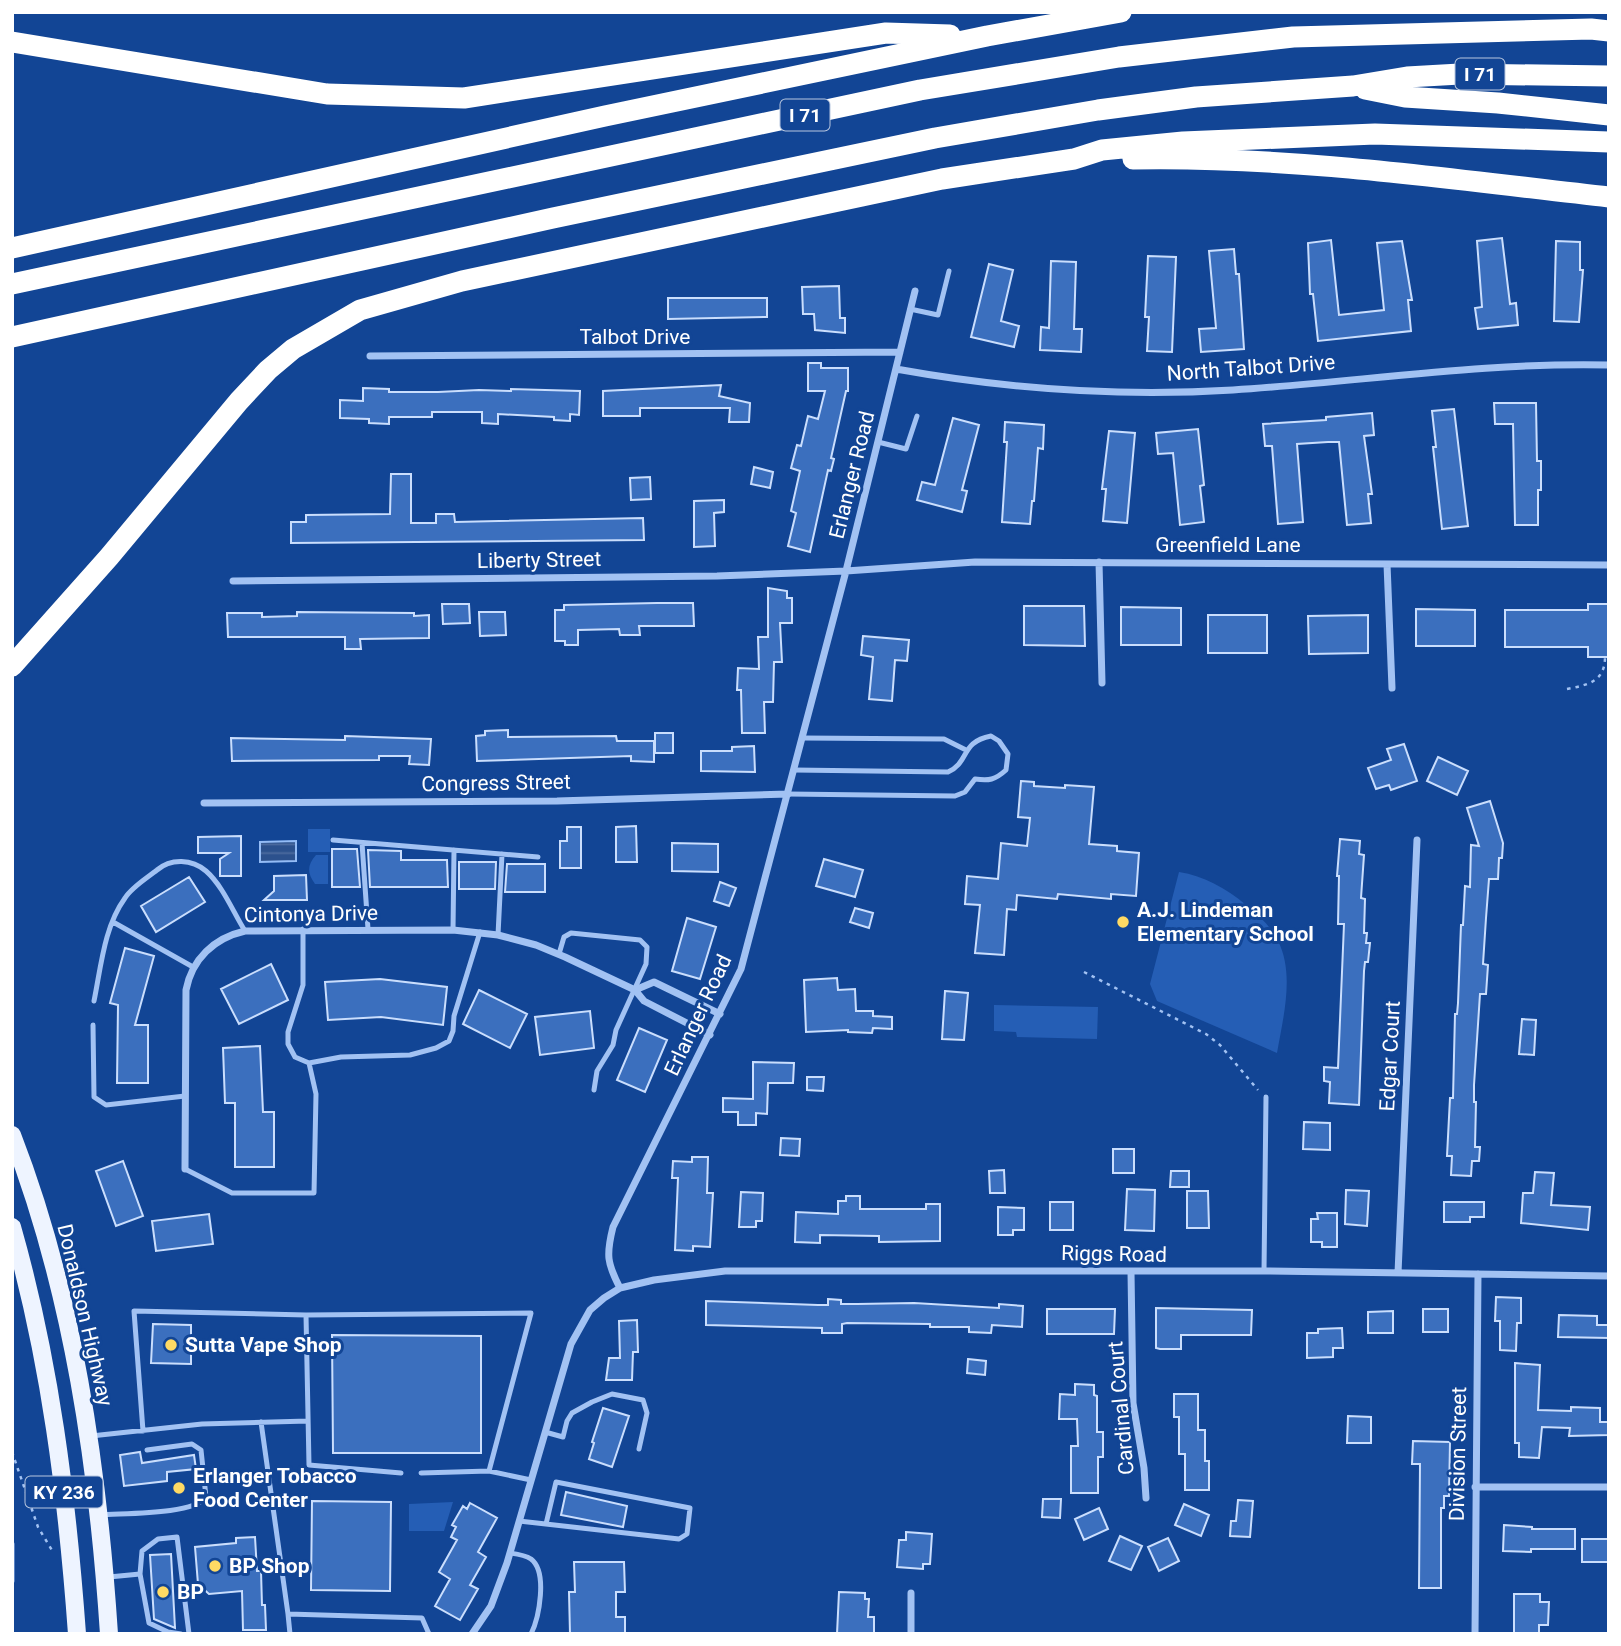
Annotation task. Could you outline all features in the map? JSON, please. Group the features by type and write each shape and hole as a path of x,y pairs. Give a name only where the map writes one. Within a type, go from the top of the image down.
{"highway":[{"path":"12,248 605,116 987,36 1121,12"},
{"name":"I 71","path":"12,284 920,90 1119,57 1293,37 1591,29 1609,31"},
{"path":"12,42 327,94 464,98 886,33 987,36"},
{"name":"I 71","path":"12,337 526,224 935,138 1098,110 1196,97 1353,86 1408,77 1609,76"},
{"path":"1353,86 1405,97 1497,103 1609,115"},
{"path":"1074,159 1102,150 1284,136 1376,134 1609,142"},
{"path":"12,666 268,370 293,349 360,310 462,281 942,178 1074,159 1189,158 1278,161 1609,197"}],"main road":[{"name":"Donaldson Highway","path":"12,1135 26,1171 75,1356 88,1436 109,1634"},
{"name":"KY 236","path":"12,1227 43,1351 61,1462 77,1634"}],"street":[{"name":"Erlanger Road","path":"620,1288 608,1261 607,1249 613,1227 741,969 846,571 915,291"},
{"name":"Talbot Drive","path":"370,356 900,352"},
{"name":"North Talbot Drive","path":"896,369 1007,386 1106,392 1230,390 1541,364 1609,365"},
{"name":"Greenfield Lane","path":"846,571 975,562 1609,565"},
{"path":"1099,562 1102,683"},
{"path":"1388,564 1392,688"},
{"name":"Liberty Street","path":"233,581 717,576 846,571"},
{"name":"Congress Street","path":"204,803 557,801 788,794"},
{"name":"Edgar Court","path":"1398,1273 1417,840"},
{"name":"Cintonya Drive","path":"193,967 218,940 228,934 244,931 368,929 480,932 536,945 559,954 635,990 644,1001 710,1035"},
{"path":"185,1169 186,990 193,967"},
{"name":"Cintonya Drive","path":"635,990 654,982 720,1014"},
{"name":"Riggs Road","path":"620,1288 654,1280 725,1271 1265,1271 1609,1276"},
{"name":"Cardinal Court","path":"1131,1272 1133,1403 1146,1498"},
{"name":"Division Street","path":"1475,1634 1478,1274"},
{"path":"472,1634 491,1606 510,1553 571,1345 581,1324 597,1304 620,1288"},
{"path":"1475,1487 1609,1487"},
{"path":"911,1593 911,1634"}],"lane":[{"path":"910,309 938,315 950,271"},
{"path":"878,442 906,449 917,416"},
{"path":"788,794 955,796 965,792 975,779 988,781 998,778 1006,770 1008,754 999,741 990,736 973,742 965,750 960,763 948,772 794,770"},
{"path":"803,738 944,739 965,750"},
{"path":"333,840 538,856"},
{"path":"362,843 368,929"},
{"path":"453,930 454,850"},
{"path":"498,936 502,854"},
{"path":"94,1001 105,943 126,895 167,862 181,861 206,871 219,887 244,931"},
{"path":"113,922 193,967"},
{"path":"303,929 303,985 288,1031 288,1044 295,1057 309,1063 341,1057 410,1055 436,1048 449,1041 480,932"},
{"path":"559,954 564,937 571,933 640,940 647,947 646,964 613,1045 597,1071 594,1090"},
{"path":"93,1025 94,1097 106,1105 185,1097"},
{"path":"185,1169 232,1193 314,1193 316,1094 309,1063"},
{"path":"1265,1271 1266,1097"},
{"path":"143,1431 134,1311 306,1315 531,1313 489,1471"},
{"path":"306,1315 309,1465 401,1473"},
{"path":"545,1432 563,1437 572,1413 612,1394 643,1399 647,1413 639,1449"},
{"path":"88,1436 202,1424 308,1421"},
{"path":"261,1422 290,1634"},
{"path":"97,1515 195,1507 206,1497 201,1450 192,1444 147,1450"},
{"path":"421,1473 489,1471 531,1480"},
{"path":"519,1521 679,1539 687,1534 690,1508 556,1482 546,1524"},
{"path":"181,1634 168,1632 149,1623 140,1574 142,1551 158,1539 177,1537 189,1634"},
{"path":"12,1544 12,1581"},
{"path":"510,1553 531,1559 539,1573 539,1611 531,1634"},
{"path":"105,1577 140,1574"},
{"path":"288,1614 422,1618 429,1634"}],"path":[{"path":"1566,689 1587,685 1596,680 1605,666 1605,657"},
{"path":"1084,972 1206,1034 1220,1045 1244,1076 1266,1097"},
{"path":"12,1452 38,1527 62,1568 72,1567"}],"shaded area":[{"path":"308,829 330,829 330,852 308,852"},
{"path":"296,841 296,861 260,862 260,842"},
{"path":"316,855 328,855 328,884 315,884 311,876 309,869"},
{"path":"1179,872 1206,880 1231,893 1260,917 1275,936 1283,954 1287,982 1277,1053 1157,1001 1150,984"},
{"path":"994,1005 1098,1007 1097,1039 1017,1037 1016,1032 994,1031"},
{"path":"453,1502 444,1531 409,1531 409,1504"}],"building":[{"path":"1502,238 1510,304 1516,303 1518,325 1478,329 1475,308 1482,307 1477,241"},
{"path":"1331,240 1339,315 1384,310 1377,243 1402,241 1412,300 1408,300 1411,331 1318,341 1313,294 1310,294 1308,243"},
{"path":"1556,241 1580,242 1580,270 1583,270 1579,322 1554,321"},
{"path":"1234,249 1236,274 1239,274 1244,349 1201,352 1199,329 1216,328 1209,251"},
{"path":"1148,256 1176,257 1172,352 1147,351 1149,317 1145,317"},
{"path":"1051,261 1076,262 1074,329 1082,329 1081,352 1040,350 1041,327 1049,328"},
{"path":"989,264 1013,270 1001,321 1019,326 1014,347 971,337"},
{"path":"839,286 840,318 845,318 845,333 815,330 814,314 803,314 802,287"},
{"path":"668,298 767,298 767,317 668,319"},
{"path":"808,363 821,363 821,368 848,368 848,391 831,458 834,459 831,471 828,470 810,552 788,546 796,513 791,511 800,471 791,468 797,445 801,446 808,416 818,419 825,391 808,391"},
{"path":"721,385 719,396 750,403 749,422 729,422 730,408 640,408 640,416 603,416 603,391"},
{"path":"363,388 389,389 389,392 511,389 580,391 579,415 570,414 570,421 554,420 554,417 498,414 498,424 482,423 482,412 432,412 432,417 389,417 389,424 369,423 369,419 340,418 340,400 363,401"},
{"path":"1494,403 1536,403 1537,461 1541,461 1538,525 1515,525 1513,424 1495,424"},
{"path":"1454,409 1468,526 1442,529 1432,411"},
{"path":"1372,413 1374,435 1364,436 1372,494 1368,494 1371,523 1347,525 1339,442 1328,442 1297,444 1303,522 1278,524 1272,446 1265,446 1263,424 1326,420 1326,417"},
{"path":"953,418 979,425 962,490 967,491 962,512 917,500 922,482 935,485"},
{"path":"1005,422 1044,425 1043,449 1038,448 1030,524 1002,522 1007,442 1004,442"},
{"path":"1198,429 1204,485 1200,486 1204,522 1180,525 1173,453 1158,454 1156,433"},
{"path":"1109,431 1135,433 1127,523 1103,521 1106,489 1102,489"},
{"path":"754,467 773,472 770,488 751,484"},
{"path":"391,474 411,474 411,523 436,523 436,514 454,514 455,522 643,518 644,540 291,543 291,522 306,522 306,515 390,514"},
{"path":"650,477 651,499 631,500 630,478"},
{"path":"724,500 724,512 714,513 715,546 694,547 694,501"},
{"path":"768,588 787,591 787,598 792,598 792,623 780,623 782,662 774,662 773,702 764,702 765,733 742,733 741,690 737,690 738,668 759,669 758,637 768,637"},
{"path":"693,603 694,626 639,626 640,635 620,635 619,629 578,630 578,645 565,645 565,641 555,641 555,610 564,610 564,605"},
{"path":"442,604 469,604 470,623 443,624"},
{"path":"1588,604 1609,604 1609,657 1588,657 1588,647 1505,647 1505,610 1588,610"},
{"path":"1024,606 1084,606 1085,646 1024,645"},
{"path":"1121,607 1181,608 1181,645 1121,645"},
{"path":"1416,609 1475,610 1475,646 1416,646"},
{"path":"297,612 429,615 429,638 360,639 361,649 345,649 345,637 228,637 227,613 262,613 262,617 297,616"},
{"path":"479,612 505,612 506,635 480,636"},
{"path":"1208,615 1267,615 1267,653 1208,653"},
{"path":"1368,615 1368,653 1309,654 1308,616"},
{"path":"863,636 909,640 907,661 895,660 892,701 869,699 873,657 861,655"},
{"path":"508,730 508,737 616,736 617,741 654,741 654,762 631,761 631,756 477,761 476,736 485,735 485,731"},
{"path":"655,733 673,733 673,753 655,753"},
{"path":"345,736 431,739 429,765 409,764 410,756 379,756 379,760 232,761 231,738 345,740"},
{"path":"1404,744 1417,781 1391,790 1389,785 1376,789 1368,768 1391,760 1387,749"},
{"path":"754,746 755,772 701,771 701,751 732,751 732,747"},
{"path":"1438,757 1468,771 1457,795 1427,781"},
{"name":"A.J. Lindeman Elementary School","path":"1021,781 1034,782 1034,786 1094,787 1089,844 1117,846 1117,851 1139,853 1136,896 1111,894 1111,899 1058,894 1057,899 1017,895 1016,910 1007,909 1004,955 975,953 980,905 965,904 967,876 998,879 1001,843 1027,846 1030,818 1018,817"},
{"path":"1490,801 1503,843 1498,879 1489,879 1483,964 1488,965 1486,994 1480,994 1474,1085 1475,1147 1480,1147 1479,1161 1472,1161 1471,1176 1451,1175 1452,1156 1447,1156 1450,1098 1453,1098 1461,925 1465,886 1470,887 1471,845 1479,846 1467,808"},
{"path":"636,826 637,862 616,862 616,827"},
{"path":"567,827 581,827 581,868 560,868 560,841 567,841"},
{"path":"241,836 241,876 220,876 220,859 229,853 198,853 198,837"},
{"path":"1340,839 1360,841 1359,854 1364,855 1361,898 1365,899 1366,943 1370,943 1364,971 1359,1105 1329,1103 1330,1082 1324,1081 1324,1067 1338,1068 1344,924 1338,924 1337,876"},
{"path":"672,843 718,844 718,872 672,871"},
{"path":"332,849 357,849 360,887 332,887"},
{"path":"368,850 401,851 401,860 447,860 448,887 370,887"},
{"path":"824,859 863,870 855,897 816,886"},
{"path":"459,862 496,862 495,889 459,889"},
{"path":"507,864 545,864 545,892 505,892"},
{"path":"306,875 307,900 264,900 274,891 274,876"},
{"path":"189,877 205,902 156,932 141,906"},
{"path":"720,882 736,888 729,906 714,901"},
{"path":"855,908 873,913 869,928 850,922"},
{"path":"687,918 716,927 700,979 672,971"},
{"path":"125,948 154,956 135,1025 148,1025 148,1083 117,1083 118,1005 110,1003"},
{"path":"271,964 288,1000 239,1024 221,989"},
{"path":"837,978 838,990 855,989 856,1011 873,1011 873,1016 892,1017 892,1029 873,1028 872,1033 848,1030 806,1032 804,980"},
{"path":"380,979 447,987 443,1025 381,1017 328,1020 325,982"},
{"path":"479,990 527,1014 510,1048 463,1024"},
{"path":"945,991 968,993 964,1040 942,1039"},
{"path":"590,1011 594,1048 540,1055 535,1017"},
{"path":"1522,1019 1536,1020 1534,1055 1519,1054"},
{"path":"639,1028 667,1040 645,1092 617,1080"},
{"path":"260,1046 263,1112 274,1112 274,1167 235,1167 235,1103 225,1103 223,1048"},
{"path":"753,1062 794,1063 793,1083 768,1083 767,1114 756,1113 756,1125 738,1125 738,1112 723,1112 723,1098 753,1099"},
{"path":"807,1077 824,1077 823,1091 807,1090"},
{"path":"1304,1122 1330,1123 1330,1150 1303,1149"},
{"path":"781,1138 800,1139 799,1156 780,1155"},
{"path":"1113,1149 1134,1149 1134,1173 1113,1173"},
{"path":"692,1157 708,1157 707,1193 713,1193 710,1247 693,1246 693,1251 675,1250 678,1178 672,1178 673,1161 692,1162"},
{"path":"123,1161 143,1216 116,1226 96,1171"},
{"path":"1004,1170 1005,1193 990,1193 989,1171"},
{"path":"1171,1171 1189,1171 1189,1187 1170,1187"},
{"path":"1535,1172 1554,1173 1551,1205 1590,1207 1588,1230 1521,1223 1523,1193 1533,1193"},
{"path":"1127,1189 1155,1190 1154,1231 1125,1230"},
{"path":"1346,1190 1369,1191 1367,1226 1345,1224"},
{"path":"1187,1191 1208,1191 1209,1228 1187,1228"},
{"path":"741,1192 763,1193 762,1221 756,1221 756,1227 739,1227"},
{"path":"846,1196 860,1196 860,1209 926,1209 926,1204 940,1204 940,1241 879,1242 879,1236 820,1235 820,1243 795,1242 796,1212 838,1214 838,1201 846,1201"},
{"path":"1050,1202 1073,1202 1073,1230 1050,1230"},
{"path":"1444,1202 1484,1202 1484,1217 1470,1217 1470,1222 1444,1222"},
{"path":"998,1207 1024,1208 1024,1230 1013,1230 1013,1235 998,1235"},
{"path":"1317,1213 1337,1213 1337,1247 1322,1247 1322,1242 1311,1242 1311,1219 1318,1219"},
{"path":"209,1214 213,1244 156,1251 152,1221"},
{"path":"1496,1297 1521,1298 1521,1323 1517,1323 1516,1351 1500,1350 1500,1321 1495,1321"},
{"path":"828,1299 841,1300 841,1304 914,1303 999,1308 999,1304 1023,1306 1022,1327 992,1325 991,1333 969,1332 969,1327 930,1327 930,1324 847,1323 842,1324 842,1333 822,1333 822,1328 706,1325 706,1301 828,1305"},
{"path":"1156,1308 1252,1310 1251,1335 1181,1335 1181,1349 1156,1348"},
{"path":"1047,1309 1115,1309 1114,1334 1047,1334"},
{"path":"1423,1309 1448,1309 1448,1332 1423,1332"},
{"path":"1393,1311 1393,1333 1368,1333 1368,1312"},
{"path":"1559,1315 1597,1316 1597,1325 1609,1325 1609,1338 1558,1337"},
{"path":"637,1320 638,1352 633,1352 632,1380 606,1380 609,1358 620,1358 619,1321"},
{"path":"153,1324 191,1325 191,1364 151,1363"},
{"path":"1342,1328 1343,1348 1333,1348 1333,1357 1307,1358 1307,1333 1318,1333 1318,1329"},
{"path":"332,1335 481,1336 481,1453 333,1453"},
{"path":"968,1359 986,1361 985,1375 967,1373"},
{"path":"1515,1363 1540,1365 1538,1410 1600,1408 1600,1422 1609,1422 1609,1435 1569,1436 1570,1428 1542,1427 1539,1458 1519,1457 1519,1443 1515,1443"},
{"path":"1075,1384 1094,1385 1094,1395 1097,1396 1097,1432 1103,1432 1103,1457 1098,1457 1098,1493 1071,1493 1071,1446 1078,1446 1077,1419 1059,1419 1060,1394 1075,1395"},
{"path":"1174,1394 1198,1394 1198,1430 1205,1430 1209,1490 1185,1490 1185,1454 1179,1454 1179,1417 1174,1417"},
{"path":"603,1408 629,1416 612,1467 589,1459"},
{"path":"1348,1416 1371,1417 1371,1443 1347,1443"},
{"path":"1413,1441 1450,1442 1449,1496 1444,1496 1444,1508 1441,1508 1441,1588 1419,1588 1420,1464 1412,1464"},
{"path":"140,1452 142,1463 194,1455 196,1469 167,1472 167,1481 124,1486 120,1455"},
{"path":"566,1492 627,1506 623,1527 561,1515"},
{"path":"1043,1499 1061,1499 1060,1518 1042,1517"},
{"path":"1238,1500 1253,1501 1250,1537 1230,1536 1231,1521 1236,1521"},
{"path":"312,1501 391,1502 390,1591 311,1590"},
{"path":"470,1503 497,1518 478,1552 486,1557 470,1585 478,1589 460,1620 435,1606 450,1579 439,1572 457,1540 451,1537 456,1527 452,1525 463,1506 467,1509"},
{"path":"1184,1504 1209,1515 1201,1536 1175,1525"},
{"path":"1099,1508 1108,1529 1084,1540 1075,1519"},
{"path":"1504,1525 1532,1529 1575,1529 1575,1549 1503,1551"},
{"path":"906,1532 932,1534 930,1564 923,1564 923,1569 897,1567 899,1540 906,1540"},
{"path":"1120,1536 1142,1546 1131,1570 1109,1561"},
{"path":"255,1537 266,1630 243,1630 242,1591 209,1594 198,1584 195,1547 236,1543 236,1538"},
{"path":"1168,1538 1179,1561 1159,1571 1148,1547"},
{"path":"1582,1539 1609,1539 1609,1562 1582,1562"},
{"name":"BP","path":"171,1554 175,1628 154,1619 150,1555"},
{"path":"574,1562 624,1562 625,1592 616,1592 616,1617 625,1617 625,1634 570,1634 569,1592 575,1592"},
{"path":"839,1592 865,1593 865,1599 869,1599 868,1617 874,1617 874,1634 837,1634"},
{"path":"1514,1594 1540,1594 1540,1602 1549,1602 1548,1625 1539,1625 1539,1634 1514,1634"}],"place":[{"name":"A.J. Lindeman Elementary School","path":"1123,922"},
{"name":"Sutta Vape Shop","path":"171,1345"},
{"name":"Erlanger Tobacco Food Center","path":"179,1488"},
{"name":"BP Shop","path":"215,1566"},
{"name":"BP","path":"163,1592"}]}
